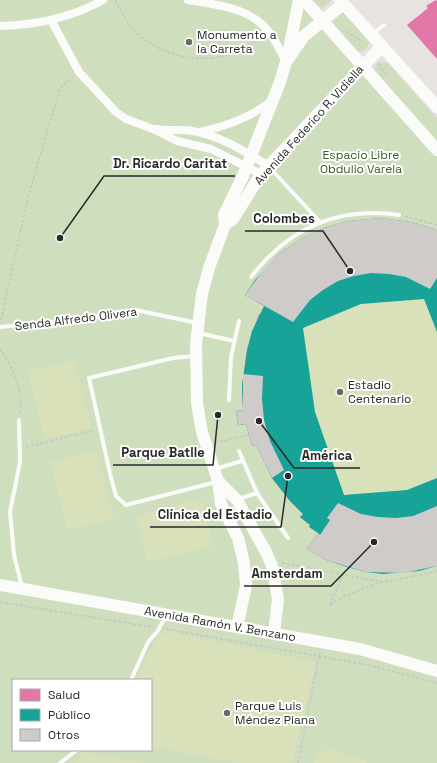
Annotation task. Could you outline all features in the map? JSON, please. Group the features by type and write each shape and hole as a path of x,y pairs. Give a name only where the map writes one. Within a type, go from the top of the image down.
{"street":[{"path":"0,26 51,20 71,15 103,0"},
{"path":"188,0 232,8 258,21 267,30 286,62"},
{"name":"Avenida Federico R. Vidiella","path":"237,627 246,586 244,563 238,538 221,504 215,476 206,446 198,403 196,356 197,328 202,294 209,268 225,225 224,215 246,167 274,99 286,62 299,0"},
{"path":"304,0 437,150"},
{"path":"342,2 372,34 378,50 437,107"},
{"name":"Avenida Federico R. Vidiella","path":"286,62 298,42 342,2"},
{"path":"51,20 79,72 116,112 126,119 153,129 177,141 211,149 246,167 265,170"},
{"name":"Avenida Federico R. Vidiella","path":"225,225 233,219 265,170 378,50"},
{"path":"198,132 236,122 253,114 274,99"},
{"path":"153,129 198,132 217,137 250,155 265,170"},
{"name":"Avenida Federico R. Vidiella","path":"215,476 237,500 266,552 272,566 278,598 274,633"},
{"name":"Avenida Ramón V. Benzano","path":"0,585 374,652 437,671"}],"lane":[{"path":"372,34 384,26"},
{"path":"265,170 320,222"},
{"path":"251,277 262,263 284,243 320,222 336,217 367,212 399,215"},
{"name":"Senda Alfredo Olivera","path":"0,327 75,320 136,310 197,328 234,342"},
{"path":"229,400 229,376 239,321"},
{"path":"196,356 173,358 89,378 116,496 126,505 215,476 242,461"},
{"path":"19,420 20,462 10,512 14,555 22,589"},
{"path":"239,451 257,493 269,513 288,538"},
{"path":"237,500 257,493"},
{"path":"131,679 148,642 159,628 166,615"},
{"path":"60,763 76,751"}],"path":[{"path":"115,0 134,30 153,45 177,56 208,59 229,54 246,47 267,30"},
{"path":"341,26 366,44 378,50 381,70 391,81"},
{"path":"0,324 28,198 60,88 79,72"},
{"path":"399,215 437,225"},
{"path":"0,349 12,368 19,390 21,404 19,420"},
{"path":"20,448 100,429"},
{"path":"206,446 248,435"},
{"path":"272,566 284,562 343,574 364,580 382,582"},
{"path":"343,574 330,605 345,596 382,582 437,571"},
{"path":"0,602 159,628 368,665 437,683"},
{"path":"298,763 322,642"}],"green space":[{"name":"Espacio Libre Obdulio Varela","path":"0,0 304,0 437,150 437,763 0,763"},
{"path":"312,0 332,0 322,9"},
{"path":"341,12 347,15 369,42 368,47 362,52 357,52 333,24 332,19"},
{"path":"379,61 388,63 437,118 437,142 374,70"},
{"name":"Estadio Centenario","path":"380,218 412,222 437,230 437,566 403,573 370,572 355,569 339,564 307,549 317,533 300,517 303,514 288,499 276,482 265,465 256,446 252,446 246,424 238,425 236,412 243,410 243,383 246,356 253,331 264,306 245,295 258,277 272,262 302,238 319,230 338,224"},
{"path":"74,360 91,428 45,439 28,371"},
{"path":"97,451 114,518 68,530 51,462"},
{"path":"201,499 213,546 147,562 135,516"},
{"name":"Parque Luis Méndez Piana","path":"166,632 316,662 292,763 242,763 152,747 152,679 137,679 156,639"},
{"path":"331,750 367,761 366,763 313,763 317,752"},
{"path":"84,752 146,763 76,763"}],"building: Salud":[{"path":"436,0 437,59 407,25 428,8 426,6"},
{"path":"259,314 289,329 280,355 276,378 279,418 284,436 296,459 311,479 331,498 310,525 300,517 303,514 290,501 272,478 256,445 252,446 246,424 238,425 236,411 243,410 242,386 247,350"}],"building: Público":[{"name":"Estadio Centenario","path":"380,218 412,222 437,230 437,332 424,299 361,304 303,328 315,412 344,495 407,490 437,478 437,566 419,571 383,574 366,572 347,567 326,560 307,549 318,533 309,527 310,525 300,517 303,514 290,501 272,478 256,445 252,446 246,424 238,425 236,411 243,410 242,386 247,350 252,331 264,306 245,295 255,280 280,253 304,237 324,228 347,221"}],"building: Otros":[{"path":"380,218 412,222 437,230 437,278 430,289 406,277 389,274 371,273 354,276 338,281 323,290 310,300 293,322 245,295 264,269 280,253 304,237 324,228 347,221"},
{"path":"243,374 263,376 262,399 264,420 270,441 284,470 272,478 256,445 252,446 246,424 238,425 236,411 243,410"},
{"path":"338,503 361,514 396,518 413,516 437,506 437,566 404,573 366,572 326,560 307,549 318,533 320,535 330,520 327,518"}],"place":[{"name":"Monumento a la Carreta","path":"189,42"},
{"name":"Dr. Ricardo Caritat","path":"60,238"},
{"name":"Colombes","path":"350,271"},
{"name":"Estadio Centenario","path":"340,392"},
{"name":"Parque Batlle","path":"218,415"},
{"name":"América","path":"259,421"},
{"name":"Clínica del Estadio","path":"288,476"},
{"name":"Amsterdam","path":"374,542"},
{"name":"Parque Luis Méndez Piana","path":"227,713"}]}
